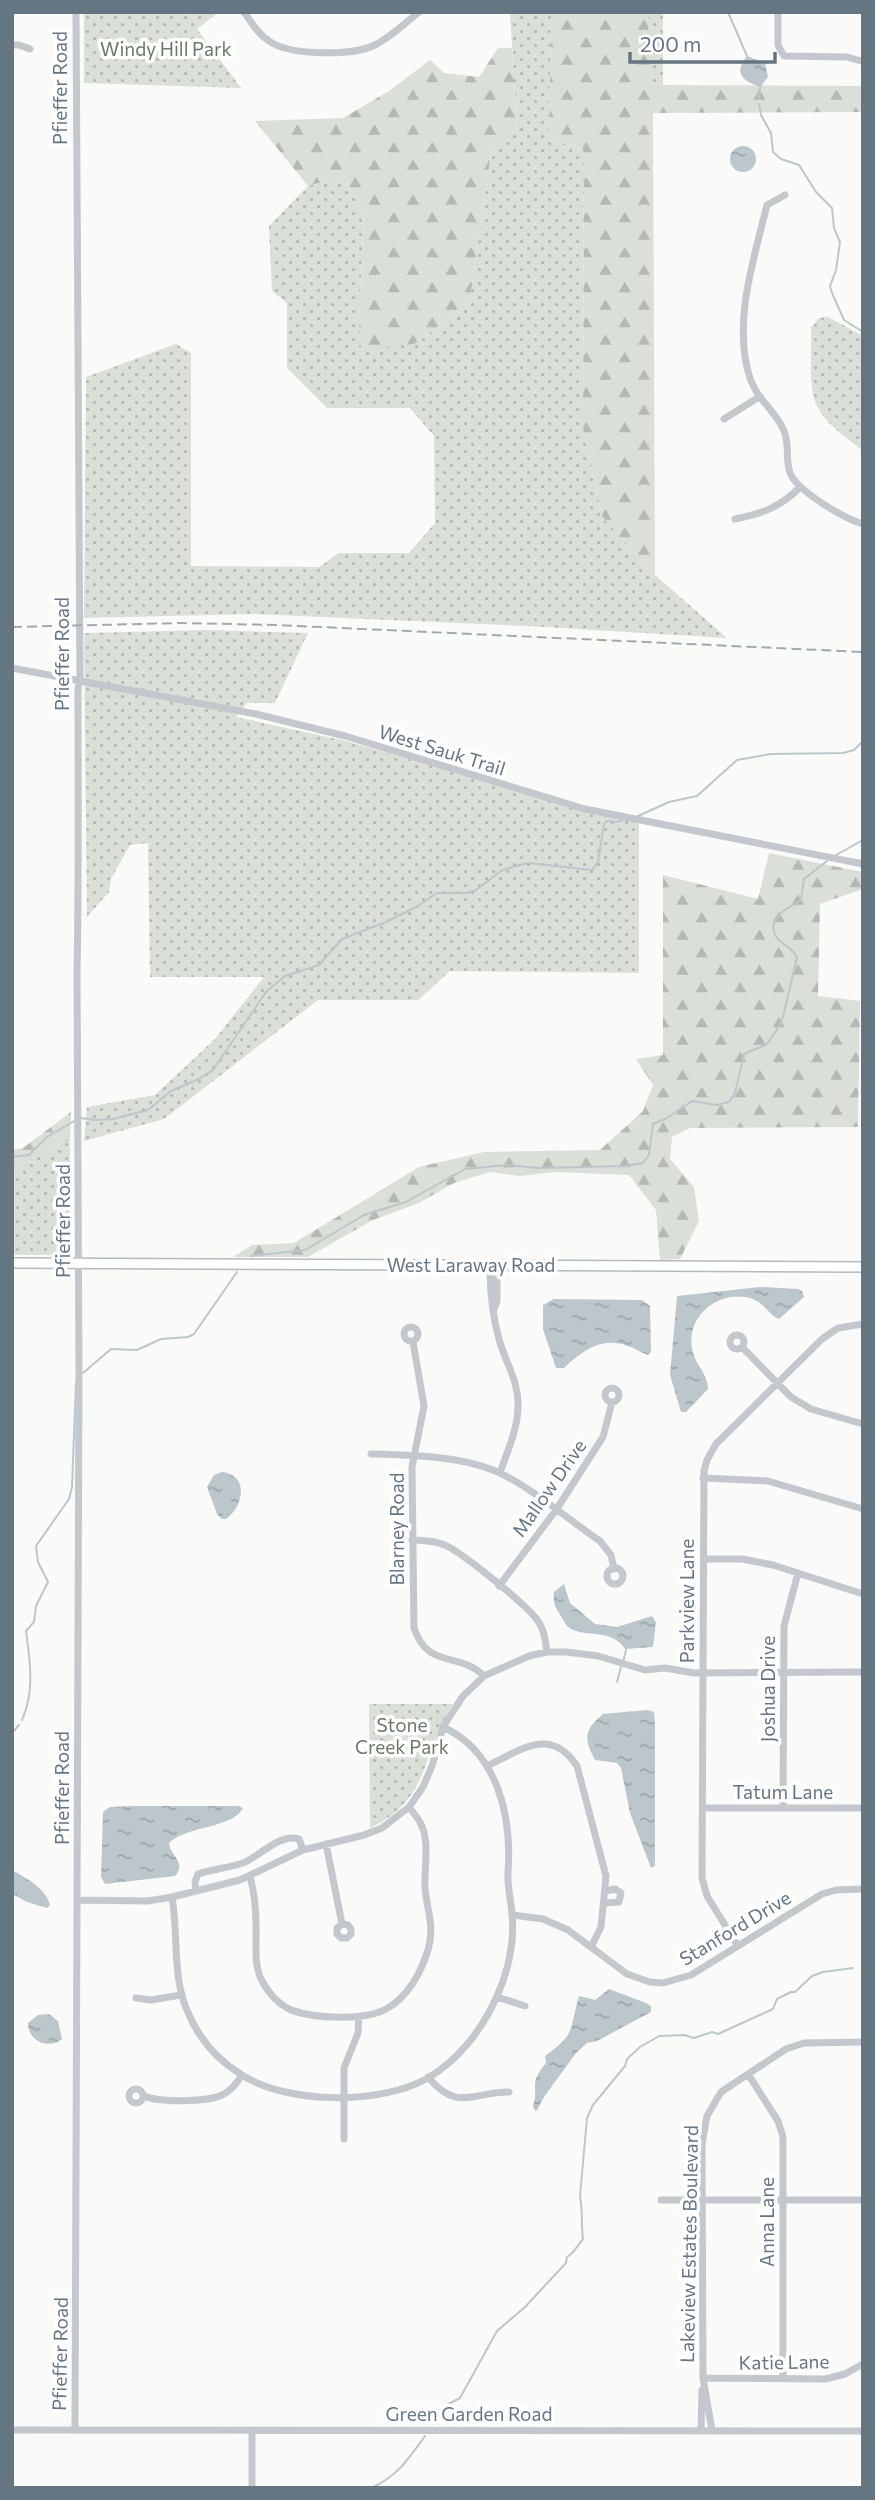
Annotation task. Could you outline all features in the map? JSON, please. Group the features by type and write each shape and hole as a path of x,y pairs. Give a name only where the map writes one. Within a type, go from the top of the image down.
{"main road":[{"name":"West Laraway Road","path":"12,1263 863,1267"}],"street":[{"name":"Pfieffer Road","path":"75,2430 79,1264 77,884 80,681 76,12"},
{"path":"244,12 264,38 276,46 295,51 355,51 377,44 419,12"},
{"path":"778,12 778,45 784,56 847,57 861,61"},
{"path":"12,45 30,49"},
{"path":"785,195 767,205 749,281 744,329 745,355 750,379 759,397 782,425 788,441 790,475 800,487 852,521 863,524"},
{"path":"724,419 759,397"},
{"path":"734,519 762,514 788,500 800,487"},
{"name":"West Sauk Trail","path":"12,668 256,714 345,736 585,809 863,864"},
{"path":"494,1265 490,1302 499,1340 515,1382 519,1406 500,1474"},
{"name":"Parkview Lane","path":"738,1946 705,1891 702,1878 703,1478 707,1460 716,1444 777,1382 827,1334 845,1326 863,1324"},
{"name":"Blarney Road","path":"413,1342 424,1406 414,1456 412,1622 419,1640 433,1656 469,1664 484,1676"},
{"path":"742,1347 791,1397 811,1409 863,1424"},
{"name":"Mallow Drive","path":"499,1586 556,1510 603,1437 612,1402"},
{"path":"370,1454 470,1462 500,1474 556,1510 604,1546 611,1555 614,1569"},
{"path":"703,1478 768,1481 863,1509"},
{"path":"412,1540 427,1540 447,1546 499,1586 538,1622 545,1637 547,1652"},
{"path":"704,1559 752,1560 863,1594"},
{"name":"Joshua Drive","path":"783,1807 784,1621 798,1573"},
{"path":"78,1900 148,1901 172,1897 250,1876 303,1850 372,1832 391,1822 409,1807 428,1777 443,1727 463,1696 484,1676 502,1666 547,1652 587,1655 630,1666 702,1673 863,1672"},
{"path":"172,1897 181,1995 205,2042 218,2057 242,2075 282,2091 344,2097 395,2092 428,2077 465,2049 497,1997 506,1973 513,1915 508,1886 509,1852 505,1811 486,1766 471,1744 443,1727"},
{"path":"486,1766 529,1745 559,1747 570,1754 577,1766 606,1876 601,1927 591,1947"},
{"path":"250,1876 255,1905 257,1963 260,1976 270,1994 295,2011 359,2017 382,2011 400,1999 412,1985 428,1952 432,1931 425,1886 425,1839 422,1825 409,1807"},
{"name":"Tatum Lane","path":"703,1808 863,1808"},
{"path":"196,1891 198,1874 244,1862 283,1840 292,1837 299,1839 303,1850"},
{"path":"326,1844 342,1924"},
{"path":"604,1903 620,1902 621,1893 615,1889 606,1891"},
{"name":"Stanford Drive","path":"513,1915 542,1919 568,1930 628,1974 643,1981 659,1983 676,1981 691,1975 826,1892 863,1889"},
{"path":"136,1998 151,2000 181,1995"},
{"path":"497,1997 525,2006"},
{"path":"344,2139 344,2068 349,2049 358,2033 359,2017"},
{"name":"Lakeview Estates Boulevard","path":"712,2430 703,2378 702,2144 707,2116 721,2092 786,2049 804,2043 863,2042"},
{"name":"Anna Lane","path":"748,2074 781,2129 783,2379"},
{"path":"143,2095 159,2099 211,2099 227,2092 242,2075"},
{"path":"428,2077 441,2091 458,2099 509,2092"},
{"path":"661,2200 863,2200"},
{"name":"Katie Lane","path":"703,2378 826,2379 845,2374 863,2364"},
{"path":"701,2430 703,2378"},
{"name":"Green Garden Road","path":"12,2430 863,2431"},
{"path":"252,2430 252,2488"}],"green space":[{"name":"Windy Hill Park","path":"84,12 188,12 191,15 195,12 219,12 197,29 241,88 84,83"},
{"path":"510,12 551,12 549,140 584,149 583,427 602,516 655,575 727,638 252,614 84,618 86,377 176,344 191,353 191,566 319,567 339,553 409,553 435,523 434,436 410,408 327,408 287,368 287,303 272,291 269,226 308,186 344,176 364,216 359,319 414,344 469,306 491,153 517,131"},
{"path":"551,12 648,12 650,83 863,86 863,112 653,113 655,575 602,516 583,427 584,149 549,140"},
{"path":"648,12 663,12 663,85 649,83"},
{"path":"498,48 512,48 517,132 491,153 469,306 414,344 361,350 359,319 364,216 344,176 308,186 255,121 343,118 389,91 430,60 444,73 479,77"},
{"path":"828,317 863,336 863,451 825,418 816,404 811,377 811,327 819,318"},
{"path":"207,630 308,633 275,703 247,703 236,717 346,741 581,808 639,821 639,973 450,971 418,1000 318,1000 164,1119 84,1141 87,1107 155,1095 215,1039 264,977 150,977 148,843 130,845 111,879 109,892 87,917 84,633"},
{"path":"769,853 863,872 863,889 820,904 818,996 860,1001 858,1127 690,1128 672,1137 670,1159 694,1187 699,1221 680,1259 660,1260 656,1210 629,1175 555,1172 520,1176 490,1172 454,1183 419,1203 373,1220 308,1257 233,1257 252,1245 294,1243 419,1167 484,1152 600,1150 643,1111 653,1085 636,1059 663,1055 663,875 758,899"},
{"path":"71,1112 70,1139 12,1171 12,1150 23,1148"},
{"path":"70,1139 69,1249 60,1255 12,1255 12,1171"},
{"name":"Stone Creek Park","path":"369,1704 453,1704 415,1789 405,1803 390,1816 370,1828"}],"water":[{"path":"747,56 765,63 768,77 760,87 745,79 740,72"},
{"path":"743,146 752,150 756,159 752,168 743,172 734,168 730,159 734,150"},
{"path":"760,1287 798,1289 804,1297 779,1319 757,1301 741,1297 718,1301 700,1315 692,1336 692,1348 706,1378 708,1389 686,1412 681,1412 670,1375 677,1296"},
{"path":"554,1299 642,1300 650,1306 651,1352 648,1355 619,1343 601,1344 585,1351 564,1368 556,1368 543,1329 543,1305"},
{"path":"222,1472 237,1479 241,1492 240,1500 226,1519 217,1514 207,1487 214,1475"},
{"path":"564,1584 570,1603 595,1624 617,1627 652,1616 656,1622 653,1647 625,1649 612,1638 568,1627 554,1600 554,1592"},
{"path":"647,1710 654,1712 655,1724 655,1866 651,1868 630,1813 621,1768 617,1763 595,1760 587,1741 589,1730 603,1714"},
{"path":"110,1807 243,1808 229,1820 187,1833 169,1843 179,1863 175,1876 105,1884 101,1877 103,1812"},
{"path":"12,1870 40,1888 48,1899 50,1905 47,1908 12,1894"},
{"path":"609,1989 646,2003 651,2006 651,2012 597,2041 587,2043 576,2053 535,2111 535,2081 546,2063 545,2056 567,2036 579,1996 595,2000"},
{"path":"49,2014 58,2021 62,2039 45,2044 31,2035 28,2023 38,2015"}],"waterway":[{"path":"728,12 747,56"},
{"path":"759,98 760,87"},
{"path":"759,104 761,115 771,133 773,152 781,159 799,165 816,192 832,208 834,228 840,242 836,270 830,286 844,320 863,332"},
{"path":"638,816 669,802 697,796 737,760 771,754 843,753 854,750 863,741"},
{"path":"80,1118 113,1119 148,1110 171,1091 213,1070 266,992 285,976 319,965 342,939 386,922 437,893 467,893 476,890 501,871 512,867 528,863 592,870 598,862 604,824 607,821 623,820"},
{"path":"836,855 863,840"},
{"path":"251,1256 305,1250 364,1215 406,1202 465,1169 507,1165 538,1168 625,1166 643,1163 649,1155 653,1124 692,1101 717,1105 729,1102 735,1093 744,1054 767,1044 780,1025 797,957 777,938 774,922 782,912 801,900 804,879 827,861"},
{"path":"12,1157 29,1155 47,1137 76,1120"},
{"path":"83,1373 111,1349 137,1350 161,1339 194,1334 237,1272"},
{"path":"22,1720 30,1687 26,1631 34,1622 36,1606 48,1582 38,1562 36,1546 69,1499 72,1487 76,1383"},
{"path":"623,1662 626,1650"},
{"path":"617,1682 621,1667"},
{"path":"12,1733 19,1725"},
{"path":"432,2424 445,2406 460,2398 497,2331 525,2307 566,2263 567,2257 583,2239 580,2196 587,2118 593,2105 625,2066 627,2059 640,2047 659,2036 684,2035 694,2038 712,2032 718,2034 773,2009 777,1999 795,1992 812,1976 853,1968"},
{"path":"371,2488 395,2473 425,2436"}],"railway":[{"path":"12,627 181,623 276,625 863,652"}]}
